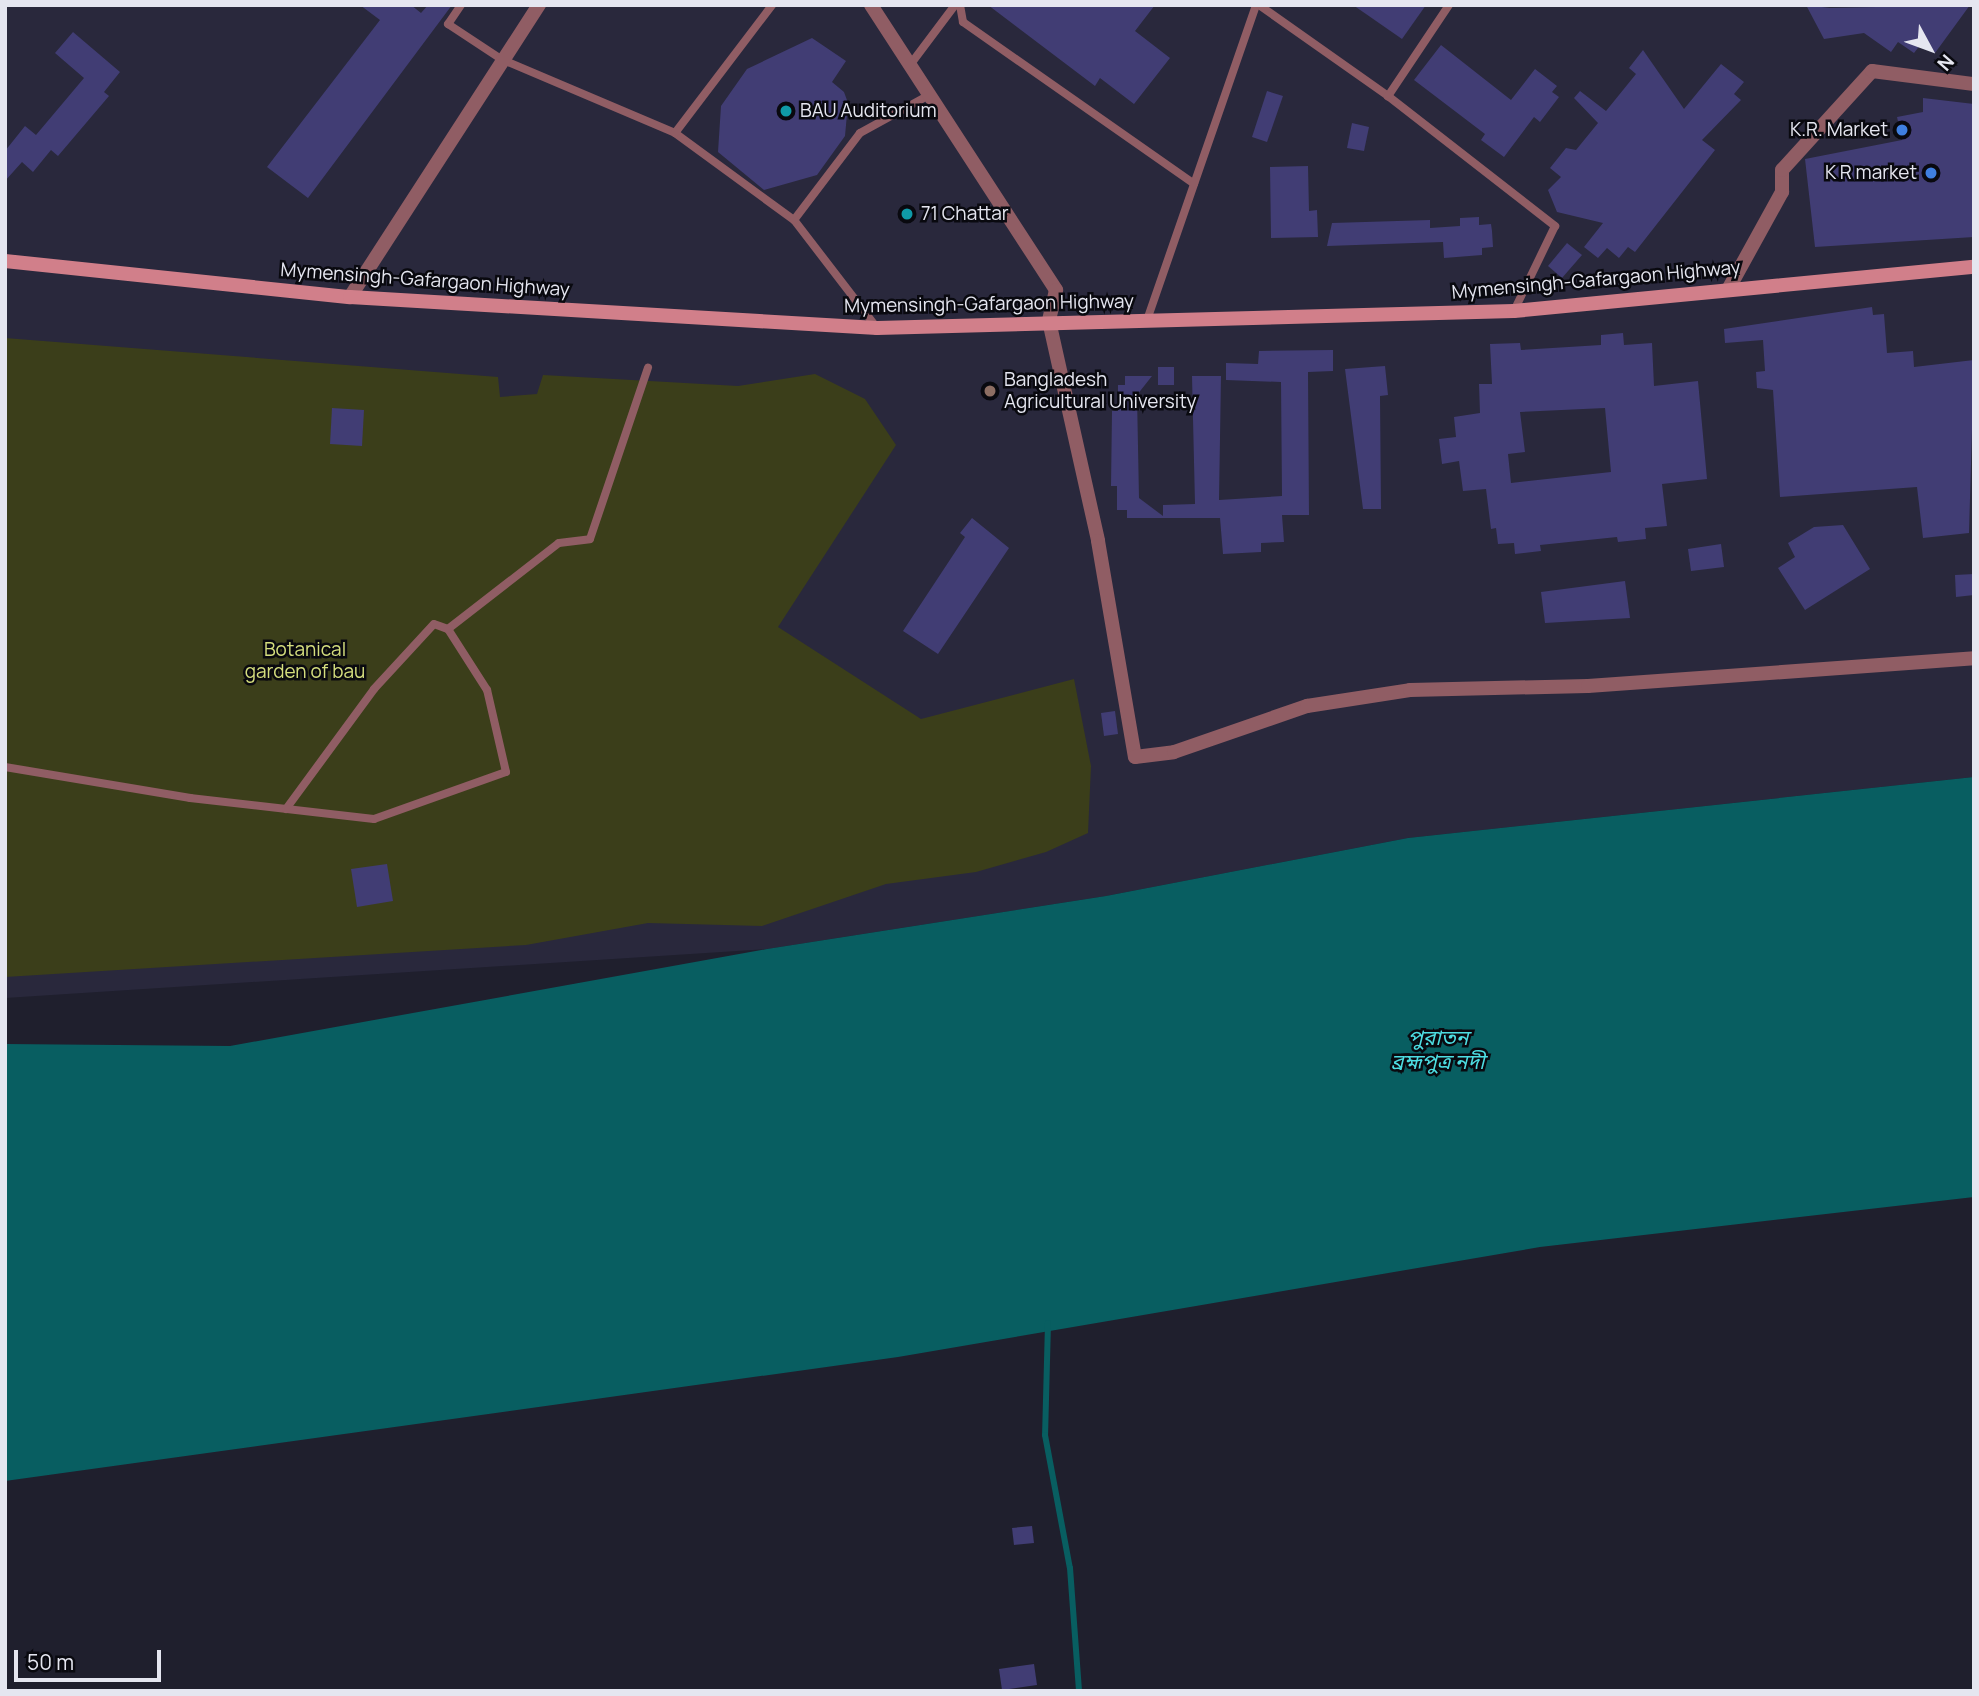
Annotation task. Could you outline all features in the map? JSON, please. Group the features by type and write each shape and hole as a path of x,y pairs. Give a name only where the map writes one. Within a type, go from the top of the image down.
{"main road":[{"name":"Mymensingh-Gafargaon Highway","path":"5,261 350,297 877,328 1049,321 1514,310 1974,267"}],"street":[{"path":"350,297 501,59 539,5"},
{"path":"871,5 1056,290 1049,321 1098,541 1135,757 1174,752 1307,706 1410,690 1602,685 1974,658"},
{"path":"1729,288 1782,192 1782,170 1872,71 1974,84"}],"lane":[{"path":"461,5 448,24 501,59 675,133 794,220 877,328"},
{"path":"675,133 772,5"},
{"path":"910,65 957,5 964,22 1194,184"},
{"path":"1147,320 1258,5 1388,96 1555,226 1514,310"},
{"path":"1388,96 1449,5"},
{"path":"794,220 860,133 929,95"},
{"path":"448,629 559,543 590,539 648,368"},
{"path":"5,767 286,809 374,819 506,772 487,690 448,629 434,624 374,688 286,809"}],"shaded area":[{"name":"Bangladesh Agricultural University","path":"5,5 1974,5 1974,777 1408,838 1106,896 767,949 5,998"}],"green space":[{"name":"Botanical garden of bau","path":"5,338 498,377 500,397 537,394 543,375 738,386 815,374 865,399 896,445 778,627 921,719 1074,679 1091,766 1088,833 1046,852 976,872 886,884 762,926 648,923 526,945 5,977"}],"water":[{"name":"পুরাতন ব্রহ্মপুত্র নদী","path":"1974,777 1974,1197 1540,1247 898,1357 5,1481 5,1044 230,1046 767,949 1106,896 1408,838"}],"building":[{"path":"360,5 411,5 421,13 428,5 452,5 308,198 267,167 380,20"},
{"path":"988,5 1155,5 1135,31 1170,58 1134,104 1100,78 1095,86"},
{"path":"1353,5 1426,5 1402,39"},
{"path":"1806,5 1830,8 1970,5 1935,53 1921,44 1914,53 1898,42 1891,52 1864,33 1824,39"},
{"path":"73,32 120,72 104,92 109,96 58,156 51,150 33,172 22,162 5,181 5,151 25,126 36,135 84,78 55,53"},
{"path":"812,38 846,61 832,82 844,92 848,103 845,136 817,175 764,190 718,152 721,106 747,69"},
{"path":"1441,45 1511,100 1535,69 1557,86 1552,92 1559,97 1540,122 1534,117 1504,157 1481,140 1485,134 1414,80"},
{"path":"1643,50 1684,109 1721,64 1744,82 1734,94 1741,100 1702,140 1715,150 1635,252 1628,247 1619,258 1607,248 1598,258 1584,247 1603,223 1557,212 1548,190 1561,177 1550,168 1566,148 1576,150 1598,123 1574,98 1580,91 1606,111 1636,74 1629,68"},
{"path":"1267,91 1283,96 1267,142 1252,137"},
{"name":"K.R. Market","path":"1923,98 1974,104 1974,237 1815,247 1805,159 1902,140 1897,117 1923,112"},
{"path":"1352,123 1369,127 1364,151 1347,148"},
{"path":"1308,166 1309,211 1317,210 1318,237 1271,238 1270,167"},
{"path":"1479,217 1479,225 1491,224 1492,231 1493,247 1482,248 1482,255 1444,258 1443,242 1327,246 1332,223 1430,220 1430,228 1460,226 1460,218"},
{"path":"1567,243 1582,255 1562,278 1548,266"},
{"path":"1872,307 1873,315 1884,314 1887,353 1913,351 1914,367 1974,360 1969,533 1923,538 1917,487 1780,497 1773,390 1757,388 1756,372 1765,371 1763,340 1725,343 1724,329"},
{"path":"1623,333 1624,345 1652,343 1654,386 1698,381 1707,479 1662,484 1667,526 1645,528 1646,539 1618,542 1617,537 1540,545 1541,551 1515,554 1514,543 1498,544 1496,528 1491,529 1486,489 1463,491 1459,461 1442,464 1439,439 1456,437 1454,417 1480,413 1479,384 1492,384 1490,344 1520,343 1521,350 1601,345 1601,335","holes":["1605,408 1611,472 1511,483 1508,454 1525,452 1520,412"]},
{"path":"1333,350 1333,371 1308,372 1309,515 1282,515 1284,542 1261,543 1261,552 1223,554 1220,518 1127,518 1127,510 1117,510 1117,486 1111,486 1112,411 1118,411 1118,385 1125,385 1125,376 1152,376 1137,395 1139,498 1163,516 1163,505 1195,504 1192,376 1221,376 1219,500 1282,496 1281,382 1226,380 1226,363 1258,364 1259,351"},
{"path":"1385,366 1388,395 1380,396 1381,509 1363,509 1345,369"},
{"path":"1158,367 1174,367 1174,385 1158,385"},
{"path":"332,408 364,410 362,446 330,444"},
{"path":"972,518 1009,548 938,654 903,631 965,537 960,533"},
{"path":"1843,525 1870,569 1805,610 1778,568 1795,557 1788,543 1814,527"},
{"path":"1721,544 1724,567 1691,571 1688,549"},
{"path":"1974,574 1974,595 1956,597 1955,575"},
{"path":"1625,581 1630,618 1545,623 1541,592"},
{"path":"1115,711 1118,734 1104,736 1101,713"},
{"path":"387,864 393,901 357,907 351,869"},
{"path":"1032,1526 1034,1543 1014,1545 1012,1528"},
{"path":"1034,1664 1037,1685 1002,1690 999,1669"}],"waterway":[{"path":"1048,1323 1045,1435 1070,1568 1079,1691"}],"place":[{"name":"BAU Auditorium","path":"786,111"},
{"name":"K.R. Market","path":"1902,130"},
{"name":"K R market","path":"1931,173"},
{"name":"71 Chattar","path":"907,214"},
{"name":"Bangladesh Agricultural University","path":"990,391"}]}
